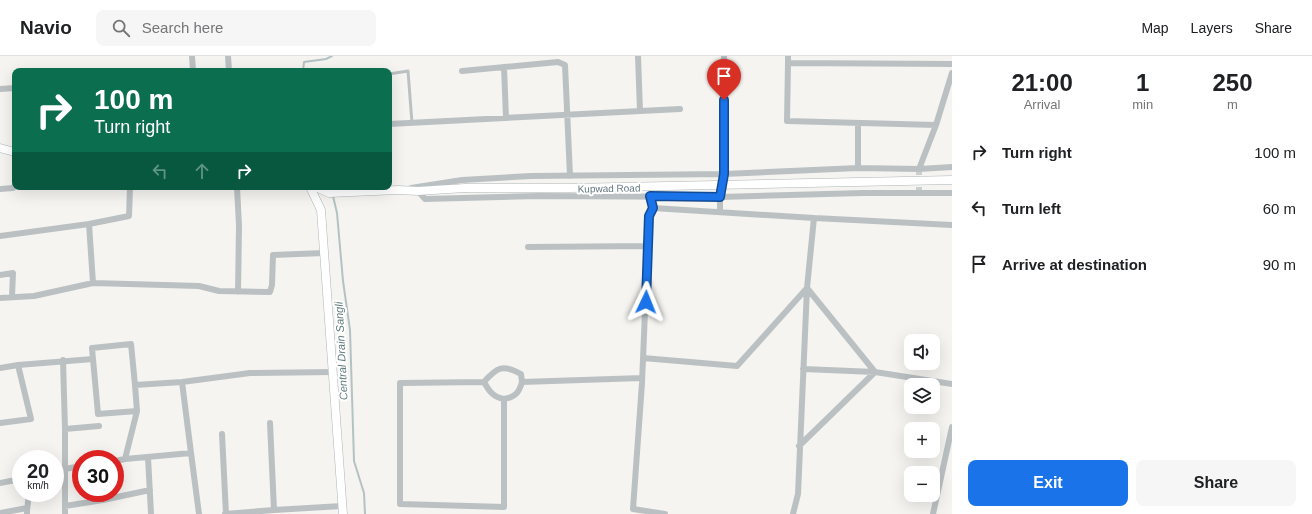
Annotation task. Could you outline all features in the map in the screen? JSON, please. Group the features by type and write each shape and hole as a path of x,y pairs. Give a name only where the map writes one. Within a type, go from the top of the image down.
{"main road":[{"path":"0,148 12,151"},
{"name":"Kupwad Road","path":"322,190 329,193 398,190 418,191 465,188 570,188 952,180"},
{"path":"311,190 321,210 343,510"}],"street":[{"path":"192,56 193,68"},
{"path":"228,56 230,68"},
{"path":"638,56 640,111"},
{"path":"720,212 720,197 724,174 724,56"},
{"path":"788,56 787,121 936,125"},
{"path":"462,71 558,62 565,65 570,176"},
{"path":"788,63 952,64"},
{"path":"504,67 506,118"},
{"path":"919,169 936,125 952,73"},
{"path":"0,89 12,88"},
{"path":"392,124 680,109"},
{"path":"858,123 858,168"},
{"path":"398,190 462,180 531,176 724,174 858,168 919,169 952,167"},
{"path":"0,189 12,188"},
{"path":"0,236 89,224 130,216 130,190"},
{"path":"237,190 239,226 238,292"},
{"path":"418,191 425,199 650,196 720,197 952,193"},
{"path":"650,196 653,208 649,216 642,378 633,509 665,514"},
{"path":"653,208 952,225"},
{"path":"793,514 798,494 807,288 814,218"},
{"path":"89,224 93,283"},
{"path":"528,247 648,246"},
{"path":"0,298 34,296 93,283 199,286 219,291 270,292 272,285 273,255 324,253"},
{"path":"0,275 13,274 12,297"},
{"path":"643,358 737,366 807,288"},
{"path":"807,288 875,372"},
{"path":"137,411 98,414 92,348 131,344 137,411 125,459 191,452"},
{"path":"0,368 63,360 93,359"},
{"path":"63,360 65,514"},
{"path":"0,423 31,419 18,365"},
{"path":"484,382 490,392 498,398 504,399 513,397 520,390 522,374 509,368 494,371 484,382 400,383 400,504 504,507 504,399"},
{"path":"803,368 875,372 952,384"},
{"path":"135,385 182,382 250,373 333,372"},
{"path":"799,446 875,372"},
{"path":"522,382 642,378"},
{"path":"182,382 199,514"},
{"path":"270,423 274,510"},
{"path":"65,429 99,426"},
{"path":"933,514 952,427"},
{"path":"222,434 226,514 274,510 343,510"},
{"path":"148,457 151,514"},
{"path":"65,469 72,468"},
{"path":"0,484 12,481"},
{"path":"65,506 150,490"},
{"path":"27,513 28,502"},
{"path":"0,513 26,508 27,513"}],"lane":[{"path":"392,74 408,71 412,123"}],"waterway":[{"name":"Central Drain Sangli","path":"303,68 304,62 326,59 332,56"},
{"name":"Central Drain Sangli","path":"333,196 337,213 343,281 350,330 354,461 364,493 365,514"}],"tunnel":[{"path":"919,169 919,193"}],"route":[{"path":"646,302 649,216 653,208 650,196 720,197 724,174 724,100"}]}
